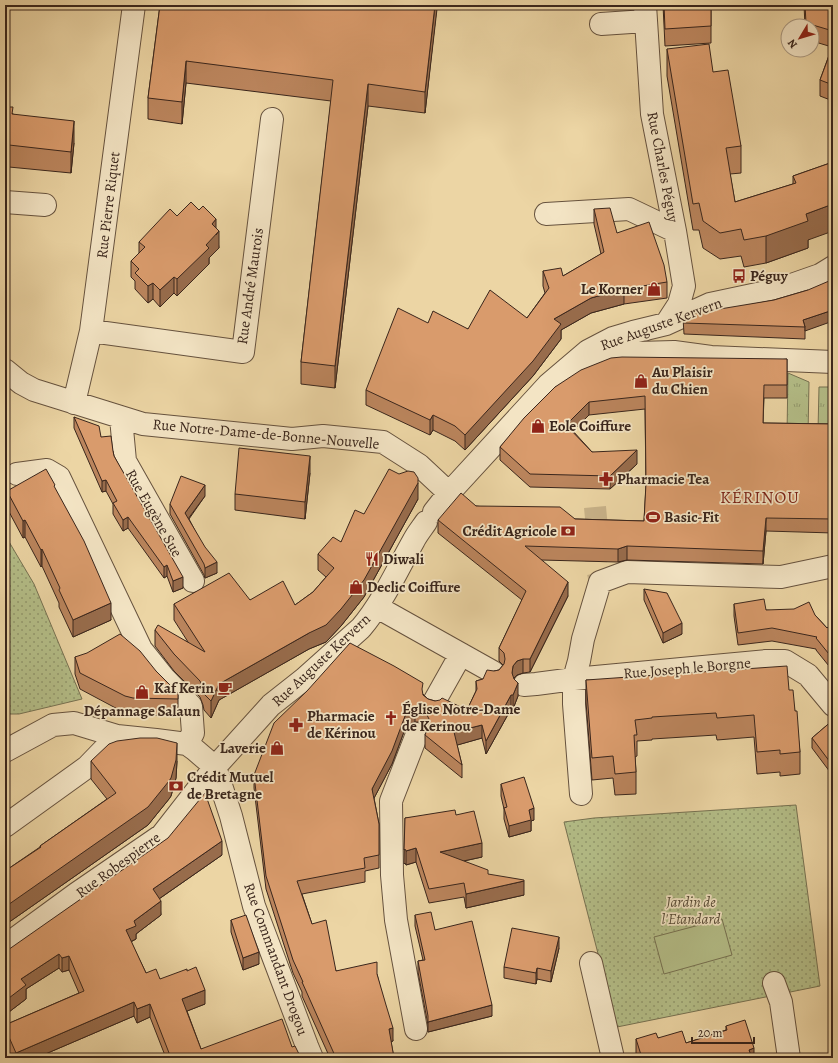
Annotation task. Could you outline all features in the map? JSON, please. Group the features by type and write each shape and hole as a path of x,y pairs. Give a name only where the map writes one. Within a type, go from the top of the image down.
{"street":[{"name":"Rue Pierre Riquet","path":"74,403 91,331 134,5"},
{"path":"601,24 646,13"},
{"name":"Rue Charles Péguy","path":"646,13 652,114 675,231 684,286 679,304 666,324"},
{"name":"Rue André Maurois","path":"91,331 243,352 272,119"},
{"path":"5,202 45,205"},
{"path":"546,214 629,209 675,231"},
{"name":"Rue Auguste Kervern","path":"215,767 272,705 304,679 361,628 377,607 414,539 449,493 548,385 588,351 613,338 666,324 710,304 780,289 820,275 833,267"},
{"path":"666,324 674,352"},
{"path":"570,366 611,356 638,353 674,352 711,357 833,362"},
{"name":"Rue Notre-Dame-de-Bonne-Nouvelle","path":"5,370 21,383 34,390 143,424 292,439 323,436 383,442 419,465 449,493"},
{"name":"Rue Eugène Sue","path":"121,418 125,461 194,581"},
{"path":"17,474 47,470 59,477 140,649 165,679 191,706 193,733 187,744"},
{"path":"582,794 574,704 574,679 583,639 600,582 627,572 781,577 833,566"},
{"path":"377,607 420,621 459,646 493,672"},
{"path":"434,702 459,646"},
{"name":"Rue Joseph le Borgne","path":"524,684 766,661 785,661 808,675 833,705"},
{"path":"5,751 53,725 74,724 116,736 187,744 215,767"},
{"path":"416,1029 396,920 392,875 391,801 417,734"},
{"path":"5,826 87,767 116,736"},
{"name":"Rue Robespierre","path":"5,946 76,894 162,835 215,767"},
{"name":"Rue Commandant Drogou","path":"215,767 231,816 254,906 312,1058"},
{"path":"591,963 613,1058"},
{"path":"774,983 781,1002 789,1058"}],"green space":[{"path":"788,373 809,382 808,435 787,434"},
{"path":"819,387 833,387 833,431 818,431"},
{"path":"5,535 34,584 82,699 19,714 5,714"},
{"name":"Jardin de l'Etandard","path":"796,805 820,986 617,1027 564,822 594,818"},
{"path":"722,919 732,955 664,974 654,937"}],"building":[{"path":"160,5 435,5 425,92 368,84 335,366 301,362 333,80 186,61 182,102 148,98"},
{"path":"664,5 711,5 711,26 665,29"},
{"path":"805,5 833,5 833,31 820,27 820,18 806,18"},
{"path":"709,44 713,72 728,70 741,146 726,148 735,202 796,183 793,176 833,162 833,204 806,214 808,221 766,236 744,240 741,229 720,233 703,221 699,203 693,204 667,49"},
{"path":"833,45 833,85 820,80"},
{"path":"5,107 13,107 12,114 74,121 71,152 9,145 9,139 5,138"},
{"path":"191,202 199,210 203,206 216,219 212,224 219,231 206,245 209,248 177,279 174,277 160,290 153,283 148,286 135,273 139,269 131,261 145,247 139,242 170,209 177,216"},
{"path":"610,208 617,233 649,222 664,265 667,282 624,289 591,298 554,319 561,324 533,361 465,435 455,426 433,415 430,420 366,390 398,308 428,323 433,311 468,329 490,290 527,318 549,288 543,271 561,268 563,276 604,252 594,209"},
{"path":"833,278 833,310 803,320 805,327 684,323 683,318 696,313 774,300 808,290"},
{"path":"611,358 787,359 787,385 764,385 763,423 833,424 833,519 766,518 763,551 627,546 618,549 525,546 568,582 530,659 517,661 513,666 512,673 514,679 518,683 513,695 511,695 486,741 482,725 454,732 462,765 425,735 429,725 429,719 426,713 421,709 415,708 410,711 405,716 392,751 372,789 379,824 379,855 364,858 365,868 297,881 312,924 326,920 336,971 377,962 377,974 393,1028 389,1029 394,1058 336,1058 293,960 266,876 254,775 274,723 307,691 350,643 423,683 423,695 428,699 435,701 442,698 467,710 477,689 476,681 483,679 487,670 499,670 504,664 504,653 499,648 526,591 438,520 461,493 476,506 560,507 575,519 644,521 646,483 645,396 589,402 566,425 592,452 637,450 610,476 530,474 500,447 524,418 555,387 581,370"},
{"path":"74,417 99,426 101,437 111,436 114,456 183,577 173,581 167,565 164,567 128,517 123,520 113,503 117,501 106,480 102,481"},
{"path":"239,448 310,456 305,502 235,494"},
{"path":"46,469 84,541 111,603 73,620 42,549 41,550 25,520 23,521 7,491"},
{"path":"389,469 399,474 408,471 414,472 418,478 418,483 364,580 326,625 309,633 219,684 211,701 204,694 200,681 174,654 155,630 158,625 205,652 174,604 229,573 250,600 283,581 295,605 313,592 334,568 318,554 333,537 341,542 355,510 364,514"},
{"path":"181,476 205,485 185,513 205,547 217,562 205,568 170,504"},
{"path":"644,589 667,593 682,623 663,633"},
{"path":"764,599 766,610 794,609 809,602 815,615 827,628 833,623 833,659 816,638 817,637 772,628 738,633 734,604"},
{"path":"120,634 140,651 156,671 178,693 178,699 133,698 125,696 80,673 75,657 87,653"},
{"path":"787,666 789,690 793,690 795,711 797,711 800,752 780,754 780,750 757,752 754,715 717,718 716,713 652,717 635,720 637,735 634,735 636,772 615,774 613,756 592,758 586,680"},
{"path":"833,720 833,766 812,738"},
{"path":"140,738 157,738 177,743 176,760 169,781 148,807 5,907 5,871 116,793 91,761 109,744 117,741"},
{"path":"524,777 534,808 529,810 531,820 509,826 504,808 507,807 501,784"},
{"path":"205,793 222,841 153,889 161,901 134,921 136,926 126,930 146,973 156,969 160,979 196,967 205,990 182,999 201,1049 282,1019 292,1047 295,1046 301,1058 171,1058 150,1004 137,1009 134,1002 16,1053 5,1025 84,991 69,956 62,958 59,954 21,979 26,985 5,1001 5,952 168,838"},
{"path":"455,810 456,815 474,811 482,843 440,852 488,870 488,874 524,881 466,894 464,883 429,889 416,848 406,851 405,849 404,850 405,818"},
{"path":"431,912 435,930 472,921 492,1005 428,1022 418,961 425,960 415,915"},
{"path":"246,915 259,952 243,958 231,920"},
{"path":"512,928 559,937 551,971 537,968 536,973 504,967"},
{"path":"745,1020 754,1048 749,1050 752,1058 642,1058 636,1039 656,1033 658,1038 682,1031 686,1043 727,1030 726,1026"},
{"path":"543,1055 543,1058 526,1058"}],"tunnel":[{"path":"595,507 597,529 596,564 600,582"}],"place":[{"name":"Péguy","path":"739,276"},
{"name":"Le Korner","path":"654,289"},
{"name":"Au Plaisir du Chien","path":"641,381"},
{"name":"Eole Coiffure","path":"538,426"},
{"name":"Pharmacie Tea","path":"606,479"},
{"name":"Basic-Fit","path":"653,517"},
{"name":"Crédit Agricole","path":"568,531"},
{"name":"Diwali","path":"372,559"},
{"name":"Declic Coiffure","path":"356,587"},
{"name":"Kaf Kerin","path":"225,688"},
{"name":"Dépannage Salaun","path":"142,692"},
{"name":"Église Notre-Dame de Kerinou","path":"391,718"},
{"name":"Pharmacie de Kérinou","path":"296,725"},
{"name":"Laverie","path":"277,748"},
{"name":"Crédit Mutuel de Bretagne","path":"176,786"}],"district":[{"name":"KÉRINOU","path":"760,497"}]}
